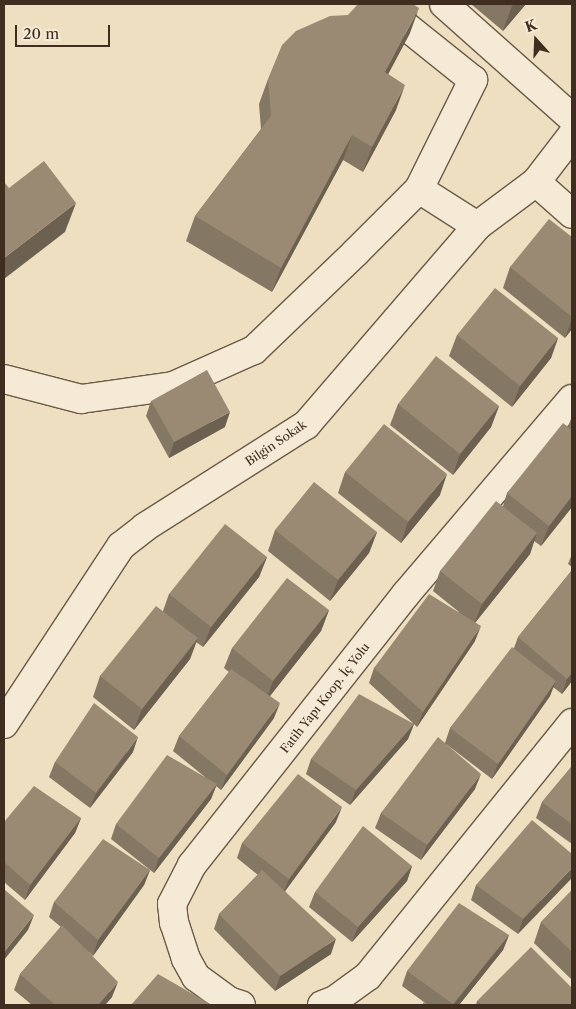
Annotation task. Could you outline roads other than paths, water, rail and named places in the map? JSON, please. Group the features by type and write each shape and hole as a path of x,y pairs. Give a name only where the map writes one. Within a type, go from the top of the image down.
{"street":[{"path":"444,4 572,118"},
{"path":"4,379 80,399 173,386 254,350 419,189 473,80 381,6"},
{"name":"Bilgin Sokak","path":"4,724 121,546 145,527 306,425 477,226 536,182 572,135"},
{"path":"536,182 572,214"},
{"path":"419,189 477,226"},
{"name":"Fatih Yapı Koop. İç Yolu","path":"241,1005 204,983 186,960 174,922 172,904 192,865 406,594 572,399"},
{"path":"322,1005 336,1000 368,976 572,723"}]}
